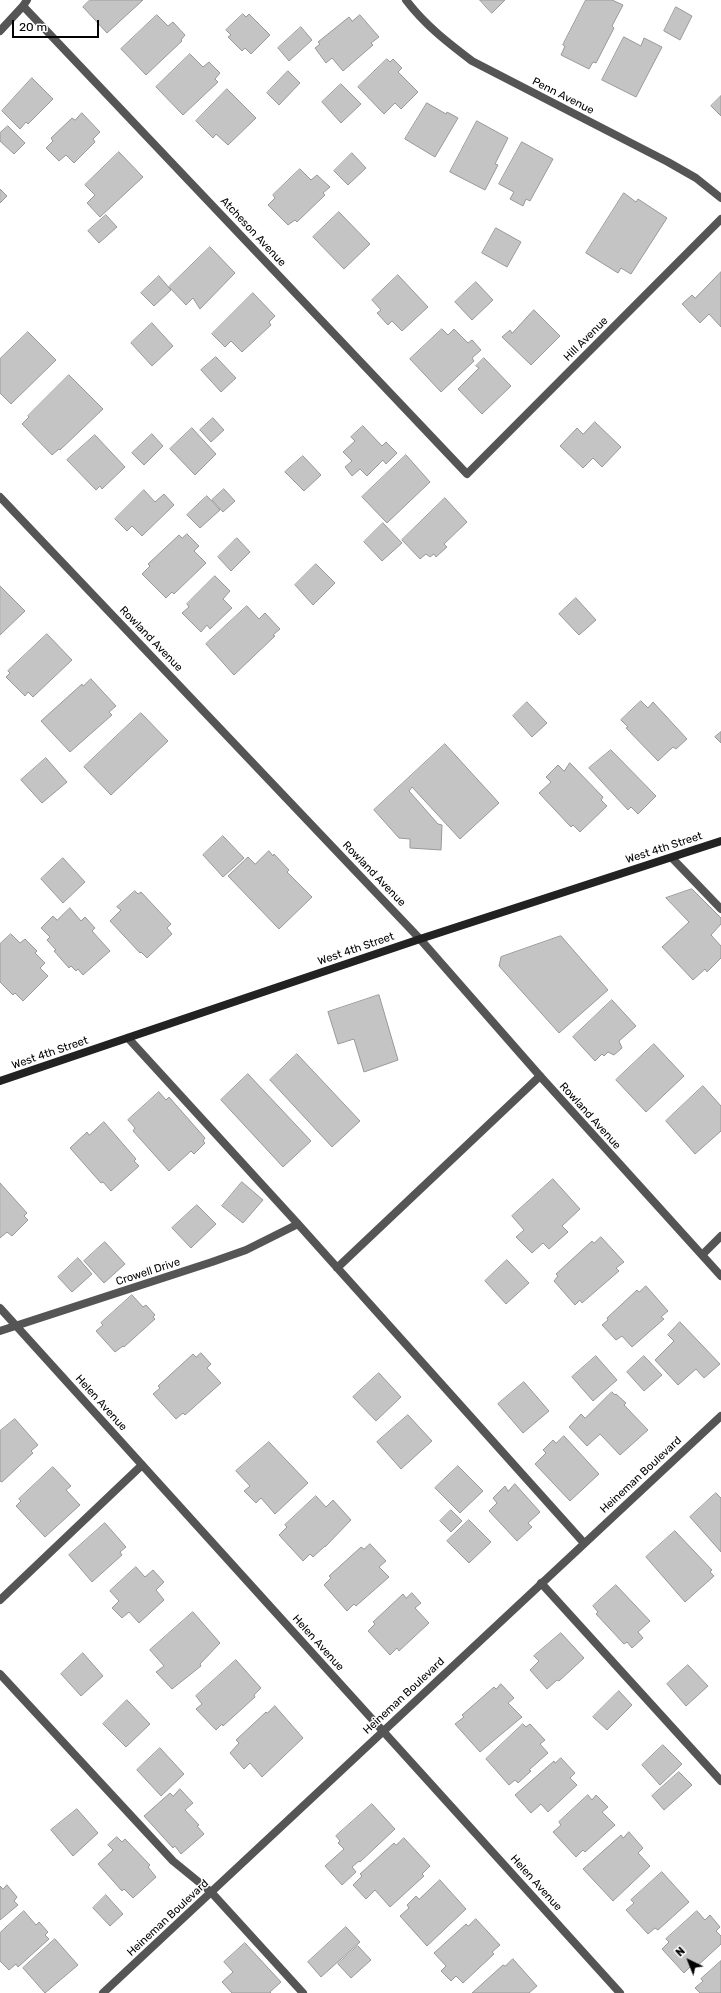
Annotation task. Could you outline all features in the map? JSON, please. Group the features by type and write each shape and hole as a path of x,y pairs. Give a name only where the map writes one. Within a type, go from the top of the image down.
{"main road":[{"name":"West 4th Street","path":"0,1081 420,939 721,841"}],"street":[{"name":"Penn Avenue","path":"406,0 419,18 472,61 668,162 696,178 721,198"},
{"path":"0,30 25,3"},
{"name":"Atcheson Avenue","path":"25,3 467,474"},
{"name":"Hill Avenue","path":"467,474 721,219"},
{"name":"Rowland Avenue","path":"0,497 420,939 540,1076 721,1276"},
{"path":"672,858 721,909"},
{"path":"128,1038 298,1224 584,1543"},
{"path":"337,1268 540,1076"},
{"name":"Crowell Drive","path":"0,1331 246,1250 298,1224"},
{"path":"702,1255 721,1236"},
{"name":"Helen Avenue","path":"0,1308 620,1993"},
{"name":"Heineman Boulevard","path":"103,1993 721,1416"},
{"path":"0,1600 142,1465"},
{"path":"541,1584 721,1781"},
{"path":"0,1674 173,1861 211,1892 303,1993"}],"building":[{"path":"90,0 143,0 107,33 83,7"},
{"path":"480,0 505,0 492,13"},
{"path":"586,0 612,0 623,5 612,26 614,28 596,63 593,62 589,69 561,55 565,46 563,45"},
{"path":"676,7 692,16 680,40 664,31"},
{"path":"243,14 246,17 249,14 270,35 251,54 245,48 242,51 228,37 231,35 226,30"},
{"path":"157,15 168,26 173,22 185,35 181,40 182,41 146,75 121,49"},
{"path":"360,15 379,37 371,43 373,45 343,71 332,58 326,63 315,48 320,44 318,42 349,17 352,21"},
{"path":"301,27 312,40 289,61 278,48"},
{"path":"624,37 641,46 644,38 662,47 636,97 602,80"},
{"path":"190,54 203,67 209,62 220,73 215,79 218,82 183,115 156,87"},
{"path":"387,59 390,62 393,59 402,68 398,72 418,92 401,109 395,103 384,114 358,87"},
{"path":"288,71 300,83 279,105 267,93"},
{"path":"32,78 53,99 28,124 26,122 20,129 2,111"},
{"path":"341,84 361,104 341,123 322,102"},
{"path":"227,89 256,118 228,145 216,134 213,138 196,121"},
{"path":"721,96 721,116 711,106"},
{"path":"427,103 446,114 447,112 458,118 435,157 405,139"},
{"path":"82,113 100,132 93,139 95,142 74,163 66,155 59,161 46,148 53,141 51,138 72,118 75,120"},
{"path":"477,121 508,138 495,164 498,165 485,190 450,172"},
{"path":"8,126 25,143 14,154 0,141 0,133"},
{"path":"522,142 553,159 530,201 526,199 523,206 510,199 514,192 499,184"},
{"path":"119,152 143,177 100,217 87,203 95,195 85,185"},
{"path":"352,153 366,168 348,185 334,171"},
{"path":"300,169 311,180 317,175 330,187 323,193 325,195 297,222 295,220 288,225 268,205 275,198 273,195"},
{"path":"0,189 7,196 0,203"},
{"path":"624,193 636,202 638,199 667,218 631,274 621,268 618,273 586,253"},
{"path":"339,212 370,244 344,269 313,237"},
{"path":"106,215 117,227 99,243 88,231"},
{"path":"496,228 521,242 507,267 482,253"},
{"path":"210,247 235,273 200,309 193,298 186,305 169,287"},
{"path":"721,272 721,327 709,314 700,323 682,304 692,295 695,298"},
{"path":"398,275 428,307 402,331 392,321 388,325 377,313 381,310 372,300"},
{"path":"159,276 171,290 154,306 141,293"},
{"path":"476,282 493,300 472,320 455,302"},
{"path":"253,293 275,316 269,322 271,325 242,352 231,341 225,347 212,334"},
{"path":"534,310 560,336 531,365 502,337 510,330 512,333"},
{"path":"152,323 173,346 152,366 131,343"},
{"path":"442,329 448,335 454,329 468,343 472,340 481,350 472,358 474,361 441,392 410,359"},
{"path":"28,332 56,360 11,404 0,393 0,359"},
{"path":"216,357 236,378 221,392 201,370"},
{"path":"484,358 511,386 482,414 458,389 479,368 476,366"},
{"path":"69,375 103,409 60,450 59,449 52,455 22,424 29,417 28,416"},
{"path":"213,418 224,430 211,442 200,430"},
{"path":"595,422 621,447 602,467 593,458 583,468 560,446 577,428 583,434"},
{"path":"363,426 382,446 386,442 397,453 386,464 383,460 367,476 360,469 352,476 345,467 352,461 343,452 355,441 351,437"},
{"path":"192,428 216,454 195,475 170,449"},
{"path":"152,434 163,446 144,465 132,453"},
{"path":"95,435 125,467 102,489 100,486 96,490 67,460"},
{"path":"406,455 430,482 387,523 362,497"},
{"path":"303,456 321,475 304,491 285,472"},
{"path":"224,489 235,501 223,512 212,500"},
{"path":"144,490 155,502 164,494 174,505 142,536 132,526 127,531 115,519"},
{"path":"207,496 220,510 200,528 187,515"},
{"path":"445,498 467,522 444,544 447,547 436,557 434,554 430,557 426,554 420,559 402,540"},
{"path":"383,523 402,543 382,561 364,542"},
{"path":"187,534 199,546 194,551 206,563 174,594 172,592 166,598 142,574 150,566 148,564 179,535 182,538"},
{"path":"237,538 250,552 231,571 218,557"},
{"path":"316,564 335,583 313,605 295,585"},
{"path":"215,576 230,591 223,599 232,608 210,629 207,625 201,632 182,613 189,607 187,604"},
{"path":"0,586 25,611 0,635"},
{"path":"576,598 596,620 579,635 559,614"},
{"path":"247,606 259,619 265,613 280,629 273,635 275,636 234,675 206,644"},
{"path":"47,634 72,660 33,697 28,692 25,696 6,677 10,673 8,671"},
{"path":"91,679 116,706 109,712 112,715 70,752 41,721 82,684 83,686"},
{"path":"641,701 648,708 653,702 687,739 676,749 673,747 658,761 626,728 628,727 621,720"},
{"path":"527,702 547,723 532,737 513,716"},
{"path":"141,713 168,741 111,795 84,767"},
{"path":"721,732 721,743 715,737"},
{"path":"445,744 499,803 460,839 412,787 409,791 438,824 442,825 441,850 410,848 410,839 399,838 374,810"},
{"path":"611,750 656,796 638,814 631,807 628,810 589,768"},
{"path":"46,758 67,782 42,803 21,780"},
{"path":"570,763 603,797 601,800 607,806 580,832 573,825 571,827 539,793 551,782 546,777 558,765 564,771"},
{"path":"223,836 244,858 223,877 203,855"},
{"path":"269,851 273,856 274,854 289,870 287,872 312,897 279,929 228,876 248,857 255,864"},
{"path":"63,858 85,882 63,903 41,879"},
{"path":"692,889 721,918 721,924 711,935 721,946 721,958 707,972 705,969 693,980 662,947 689,922 666,898"},
{"path":"135,891 138,894 141,892 171,924 167,928 172,934 147,958 141,952 140,953 110,921 121,910 117,907"},
{"path":"70,908 81,921 85,917 95,928 92,931 110,951 83,975 78,969 76,971 71,966 69,968 54,951 56,950 47,940 50,937 41,928 53,916 57,920"},
{"path":"11,934 20,943 25,939 37,951 35,953 45,963 40,968 48,976 23,1001 15,993 13,995 0,982 0,944"},
{"path":"561,936 608,990 559,1033 499,966 501,957"},
{"path":"379,995 398,1060 364,1072 354,1039 338,1044 328,1012"},
{"path":"612,1000 636,1026 619,1041 622,1048 614,1055 608,1052 604,1056 602,1054 595,1061 573,1037"},
{"path":"654,1044 684,1076 646,1112 616,1080"},
{"path":"297,1054 360,1121 332,1147 270,1080"},
{"path":"248,1074 311,1141 283,1167 221,1100"},
{"path":"703,1086 721,1106 721,1131 695,1154 666,1121"},
{"path":"159,1092 166,1100 169,1097 205,1138 203,1141 205,1143 194,1154 191,1151 169,1171 133,1131 135,1128 128,1120"},
{"path":"104,1122 136,1159 134,1161 139,1166 111,1191 103,1182 101,1183 70,1148 87,1132 89,1135"},
{"path":"553,1179 580,1209 562,1226 568,1232 549,1249 543,1243 532,1253 516,1237 524,1230 512,1216"},
{"path":"242,1182 263,1200 243,1223 222,1206"},
{"path":"0,1183 27,1213 24,1216 28,1220 12,1236 7,1232 0,1238"},
{"path":"197,1205 216,1224 191,1248 172,1228"},
{"path":"601,1237 624,1262 616,1268 619,1271 582,1303 580,1300 575,1305 554,1281 558,1276 556,1274 592,1241 594,1243"},
{"path":"105,1242 125,1264 104,1283 84,1261"},
{"path":"78,1258 92,1274 72,1292 58,1277"},
{"path":"507,1260 529,1283 506,1304 485,1281"},
{"path":"646,1286 668,1311 661,1317 664,1319 632,1347 622,1336 616,1340 602,1325 608,1320 607,1318 637,1290 639,1292"},
{"path":"132,1295 143,1307 146,1305 155,1315 153,1317 155,1319 124,1347 123,1346 115,1352 96,1331 103,1325 101,1323"},
{"path":"680,1322 720,1364 704,1378 696,1369 678,1385 655,1360 674,1341 668,1335"},
{"path":"201,1353 211,1364 207,1368 221,1383 185,1415 183,1413 176,1419 153,1394 160,1388 158,1386 193,1354 196,1357"},
{"path":"596,1356 617,1380 593,1401 572,1377"},
{"path":"644,1356 662,1375 644,1391 627,1372"},
{"path":"379,1373 401,1397 376,1421 353,1397"},
{"path":"524,1382 549,1411 523,1433 498,1404"},
{"path":"612,1392 626,1403 624,1405 648,1430 620,1455 600,1434 587,1446 569,1427 581,1414 585,1418"},
{"path":"408,1415 432,1441 401,1469 377,1442"},
{"path":"15,1419 38,1445 31,1451 33,1453 2,1482 0,1481 0,1431"},
{"path":"564,1436 599,1474 570,1501 535,1464 546,1453 543,1450 553,1440 556,1443"},
{"path":"269,1442 308,1483 275,1514 261,1498 256,1503 244,1491 250,1486 236,1471"},
{"path":"458,1466 483,1491 460,1513 435,1488"},
{"path":"53,1467 71,1486 66,1490 80,1505 45,1537 16,1506 21,1501 19,1499"},
{"path":"515,1484 540,1512 528,1523 532,1527 517,1541 489,1511 497,1503 493,1498 505,1486 508,1491"},
{"path":"716,1493 721,1498 721,1552 690,1517"},
{"path":"316,1496 326,1507 333,1500 351,1520 325,1547 313,1557 310,1554 303,1561 279,1535 287,1527 285,1525"},
{"path":"451,1510 462,1521 451,1532 440,1521"},
{"path":"469,1520 491,1542 469,1563 447,1541"},
{"path":"105,1523 126,1547 120,1552 122,1555 92,1582 69,1555"},
{"path":"675,1531 712,1570 710,1572 714,1576 685,1602 646,1557"},
{"path":"370,1544 386,1561 379,1567 389,1577 356,1606 354,1604 347,1611 324,1585 331,1578 329,1576 361,1547 364,1549"},
{"path":"136,1567 145,1577 153,1570 164,1582 156,1590 164,1600 139,1623 129,1612 122,1618 112,1608 119,1601 110,1591"},
{"path":"616,1585 650,1621 638,1632 643,1638 632,1648 627,1642 624,1644 596,1614 598,1612 593,1606"},
{"path":"412,1593 421,1603 415,1608 429,1623 399,1651 397,1648 390,1655 368,1631 375,1624 373,1622 403,1594 406,1598"},
{"path":"193,1612 220,1643 200,1664 201,1666 172,1689 156,1672 164,1666 150,1650"},
{"path":"561,1633 584,1658 559,1681 557,1680 547,1689 530,1670 539,1661 534,1656"},
{"path":"83,1653 103,1676 81,1696 61,1674"},
{"path":"236,1660 261,1688 254,1695 255,1697 223,1726 222,1724 216,1730 196,1709 202,1704 196,1696"},
{"path":"688,1665 708,1686 686,1706 667,1684"},
{"path":"501,1684 514,1698 508,1703 522,1717 480,1752 455,1724 464,1717 462,1715 494,1687 496,1689"},
{"path":"619,1691 632,1705 607,1730 593,1717"},
{"path":"127,1700 150,1724 126,1747 103,1724"},
{"path":"275,1706 303,1738 262,1777 250,1763 244,1769 230,1753 239,1743 236,1740 266,1712 267,1713"},
{"path":"523,1724 526,1727 530,1724 545,1740 540,1744 548,1753 529,1770 531,1771 518,1783 515,1780 509,1785 486,1759"},
{"path":"663,1745 682,1764 660,1785 642,1765"},
{"path":"160,1748 184,1774 161,1796 137,1770"},
{"path":"561,1758 575,1773 570,1778 577,1785 548,1812 541,1804 531,1813 515,1795 554,1761 555,1763"},
{"path":"679,1772 692,1785 664,1810 652,1796"},
{"path":"180,1789 193,1803 185,1810 199,1825 197,1826 204,1834 181,1854 175,1846 173,1848 144,1816 170,1793 173,1796"},
{"path":"588,1795 592,1800 596,1795 608,1807 602,1812 615,1825 585,1852 583,1850 576,1857 553,1832 561,1825 559,1822"},
{"path":"372,1804 395,1829 360,1862 359,1861 352,1867 356,1872 342,1885 325,1866 344,1849 338,1843 340,1841 336,1836"},
{"path":"77,1809 98,1833 73,1856 51,1830"},
{"path":"629,1832 643,1848 638,1853 650,1866 613,1901 583,1869 621,1835 623,1838"},
{"path":"117,1837 122,1842 125,1839 150,1865 148,1867 156,1877 133,1898 124,1889 122,1891 98,1864 113,1850 108,1845"},
{"path":"404,1838 430,1866 422,1874 424,1876 390,1907 375,1890 366,1899 353,1885 362,1876 360,1874 394,1843 396,1845"},
{"path":"662,1872 689,1902 658,1930 655,1928 648,1934 626,1910 634,1903 631,1900"},
{"path":"440,1880 466,1909 427,1946 400,1916 409,1908 407,1905 416,1896 419,1899"},
{"path":"7,1885 17,1897 14,1901 18,1905 0,1920 0,1886 3,1889"},
{"path":"106,1895 123,1914 110,1926 93,1908"},
{"path":"24,1911 36,1925 39,1922 48,1932 45,1935 49,1939 18,1967 16,1964 9,1970 0,1961 0,1933"},
{"path":"697,1911 705,1920 710,1915 720,1927 716,1931 721,1936 721,1944 694,1969 691,1966 684,1973 662,1949 669,1942 666,1939"},
{"path":"476,1919 500,1945 492,1952 494,1954 463,1983 456,1976 451,1981 441,1971 446,1966 434,1953 466,1924 468,1926"},
{"path":"346,1927 360,1942 321,1977 308,1962"},
{"path":"55,1939 78,1965 45,1993 23,1968"},
{"path":"245,1943 281,1982 270,1992 271,1993 232,1993 222,1982 233,1972 224,1962"},
{"path":"358,1946 371,1960 351,1978 338,1964"},
{"path":"513,1959 537,1986 529,1993 472,1993 503,1965 505,1966"},
{"path":"721,1961 721,1993 700,1993 695,1988 703,1981 701,1979"}]}
